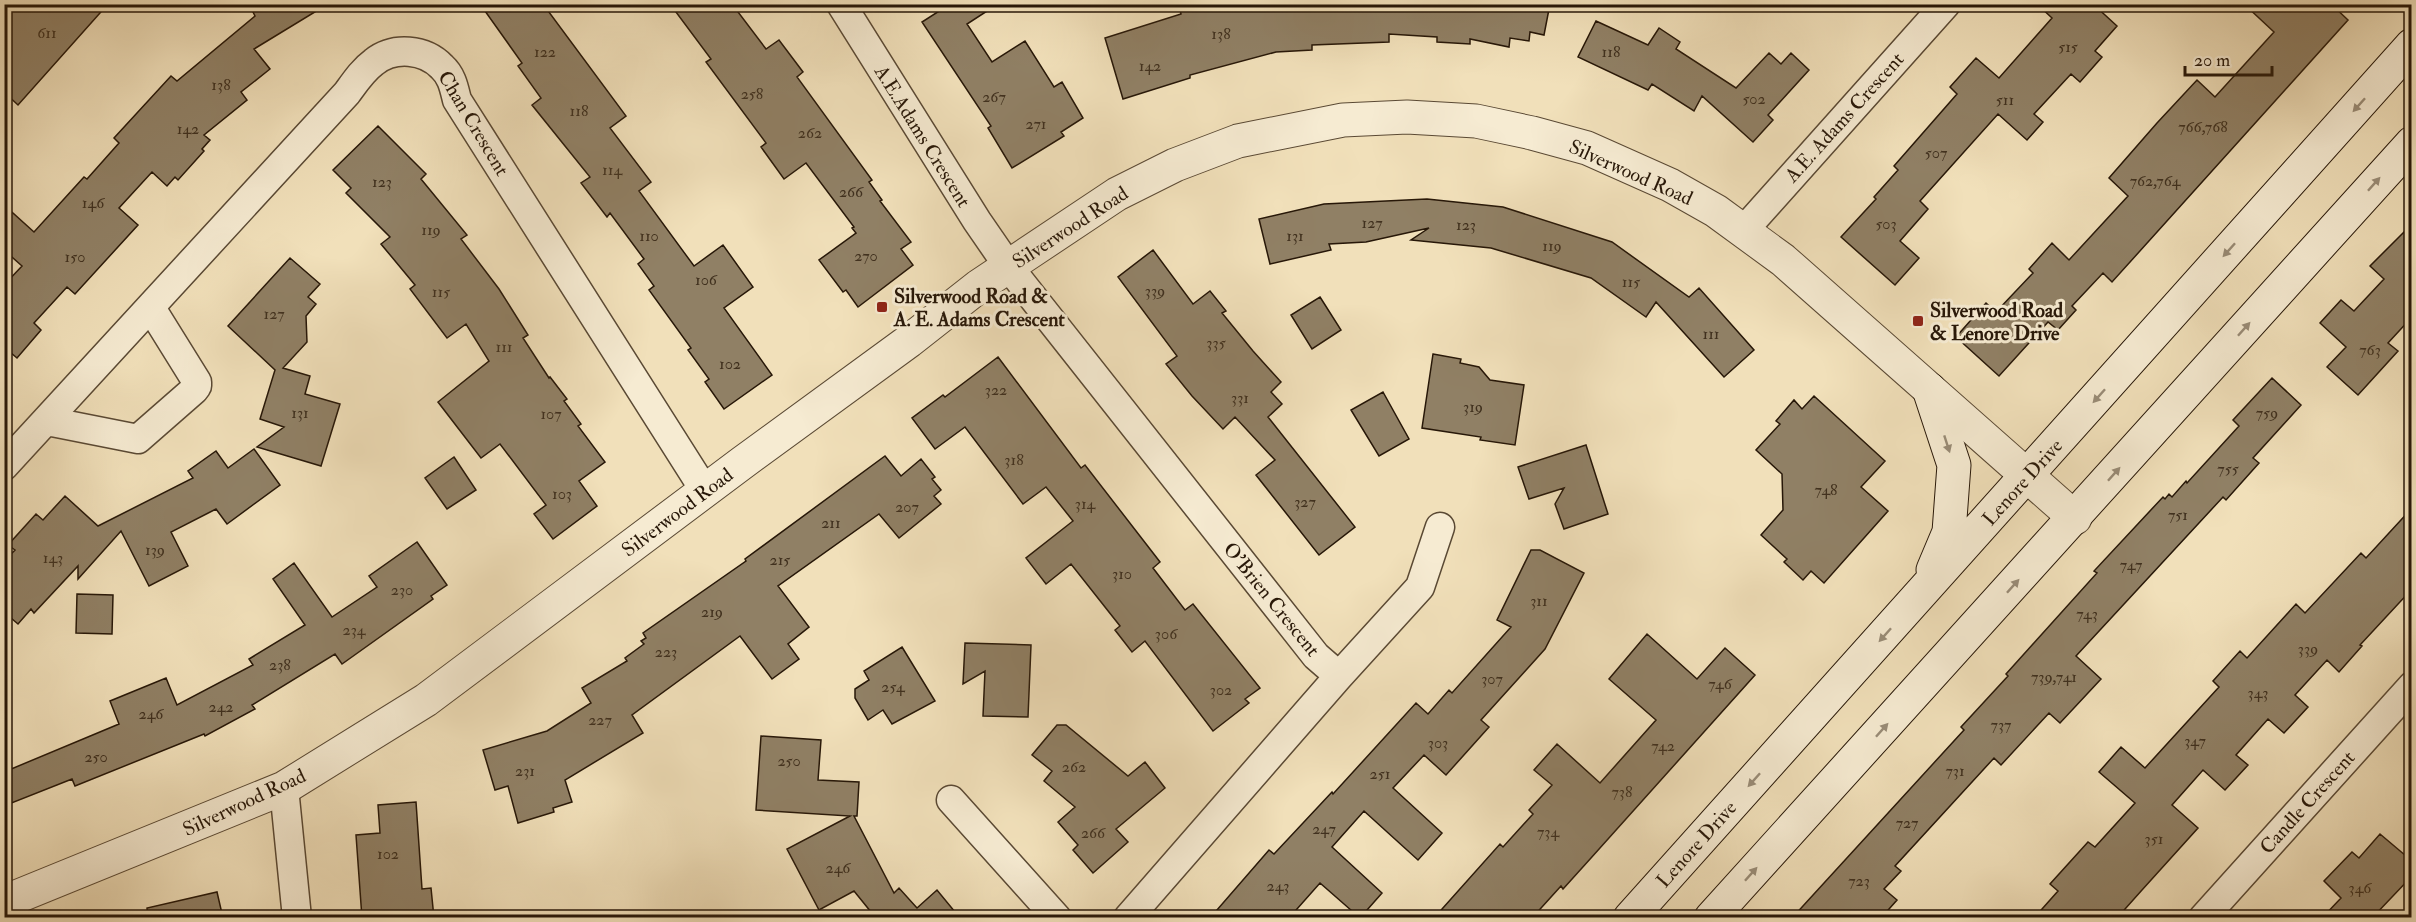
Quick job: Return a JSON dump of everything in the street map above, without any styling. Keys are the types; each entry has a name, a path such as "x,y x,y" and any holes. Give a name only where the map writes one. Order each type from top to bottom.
{"street":[{"name":"A.E.Adams Crescent","path":"841,4 976,221 1008,266"},
{"name":"A.E. Adams Crescent","path":"1744,230 1946,4"},
{"name":"Lenore Drive","path":"1630,918 2412,45"},
{"name":"Chan Crescent","path":"4,466 347,93 364,71 375,60 389,54 410,52 422,54 443,67 452,81 458,100 705,490"},
{"name":"Silverwood Road","path":"4,902 284,788 426,700 1008,266 1117,194 1175,165 1238,141 1343,120 1407,117 1476,121 1532,132 1587,148 1670,185 1716,211 1783,260 2075,518"},
{"path":"1711,918 2075,518 2412,142"},
{"name":"O'Brien Crescent","path":"1008,266 1316,656 1339,676"},
{"path":"47,421 138,439 194,390 197,382 151,308"},
{"path":"1924,591 1949,532 1954,465 1929,389"},
{"path":"1128,918 1339,676 1420,587 1440,527"},
{"name":"Candle Crescent","path":"2203,918 2412,686"},
{"path":"284,788 297,918"},
{"path":"951,800 1057,918"}],"building":[{"path":"4,4 108,4 18,105 4,92"},
{"path":"249,4 328,4 254,49 270,69 241,92 247,100 204,135 210,140 202,149 204,151 178,180 175,177 167,186 152,172 119,208 138,225 75,294 67,287 34,323 41,330 17,358 4,347 4,285 22,266 4,250 4,205 34,232 84,177 87,179 119,143 114,138 171,76 177,81 255,16"},
{"path":"480,4 543,4 626,116 610,128 651,182 639,191 694,266 723,245 753,287 724,308 772,375 724,409 705,382 709,379 688,350 691,348 649,290 654,286 638,264 644,259 610,213 607,217 581,183 590,177 532,105 541,98 518,66 522,63"},
{"path":"670,4 732,4 766,49 779,40 803,72 797,77 872,180 869,182 882,200 880,201 911,242 901,249 913,265 858,307 846,290 843,292 819,260 856,233 852,228 854,227 806,163 784,179 761,147 766,143 706,62 711,59"},
{"path":"950,4 998,4 967,24 992,62 1025,41 1054,87 1062,82 1083,118 1061,132 1064,136 1012,168 988,128 991,126 922,22"},
{"path":"1179,4 1550,4 1544,35 1530,32 1529,41 1510,38 1509,47 1470,39 1470,44 1437,42 1437,37 1389,34 1389,42 1312,45 1312,50 1276,52 1190,75 1190,78 1123,99 1105,38 1181,14"},
{"path":"2037,4 2093,4 2117,26 2095,51 2102,57 2080,82 2071,74 2034,114 2043,122 2027,140 1998,114 1920,201 1928,209 1900,241 1919,258 1895,285 1841,237 1876,199 1874,197 1898,170 1894,166 1957,94 1950,87 1976,58 1999,78 2052,18"},
{"path":"2244,4 2331,4 2348,20 2112,282 2103,273 2072,306 2076,310 2058,330 2048,322 1999,376 1956,337 1986,303 1996,312 2033,273 2029,269 2052,243 2069,260 2128,196 2109,178 2157,123 2197,80 2215,97 2274,32"},
{"path":"1596,21 1648,45 1659,28 1680,42 1676,49 1736,88 1769,53 1781,64 1791,53 1809,70 1768,115 1773,120 1753,142 1702,96 1694,111 1652,84 1648,90 1578,57"},
{"path":"378,126 426,174 421,179 467,235 461,239 499,289 528,335 523,338 549,378 567,399 564,401 581,424 578,426 605,462 579,481 597,506 553,539 534,514 546,505 500,444 481,458 438,402 489,361 466,324 447,338 410,289 415,285 381,244 390,237 346,193 351,188 333,170"},
{"path":"1427,199 1503,207 1612,242 1689,297 1699,288 1754,350 1724,377 1656,302 1646,317 1591,278 1491,248 1411,240 1429,228 1366,242 1329,244 1331,250 1270,264 1259,219 1324,204"},
{"path":"2412,224 2412,317 2388,343 2398,351 2358,395 2327,367 2346,347 2320,323 2341,300 2354,311 2384,279 2370,266"},
{"path":"1153,250 1193,304 1210,291 1226,311 1222,313 1281,382 1271,392 1282,404 1268,417 1355,527 1319,555 1256,475 1275,460 1235,417 1223,429 1192,396 1166,364 1177,356 1118,277"},
{"path":"290,258 320,284 308,297 316,304 306,316 307,342 283,368 310,376 305,394 340,404 321,466 257,447 284,427 260,419 275,370 228,326"},
{"path":"1320,297 1341,330 1312,349 1291,315"},
{"path":"1433,354 1461,359 1460,363 1479,367 1490,380 1524,385 1515,445 1422,428"},
{"path":"998,357 1081,468 1085,465 1160,562 1153,568 1185,610 1193,604 1260,688 1245,699 1249,703 1213,731 1145,641 1132,652 1115,630 1120,626 1071,564 1046,584 1026,558 1073,521 1046,487 1023,504 965,427 935,449 912,418 943,395 945,397"},
{"path":"2272,378 2301,405 2253,458 2259,463 2226,500 2223,497 2076,656 2101,679 2060,723 2049,713 2001,765 1994,758 1895,866 1901,871 1884,889 1897,900 1881,918 1792,918 1964,730 1961,727 2097,573 2094,571 2163,497 2165,499 2169,494 2172,497 2186,481 2187,483 2239,426 2233,420"},
{"path":"1383,392 1409,439 1379,456 1351,410"},
{"path":"1814,396 1885,461 1861,487 1888,511 1824,583 1811,571 1803,580 1784,562 1787,559 1761,535 1783,510 1782,474 1756,450 1780,424 1776,421 1794,400 1802,409"},
{"path":"1586,445 1608,514 1564,529 1555,504 1564,488 1529,499 1518,467"},
{"path":"254,449 280,485 227,524 216,509 171,532 188,566 149,586 121,531 78,579 78,566 34,613 31,609 18,624 4,612 4,561 15,550 8,545 36,514 43,520 65,496 98,526 193,478 188,471 216,451 228,468"},
{"path":"885,456 901,476 921,459 935,477 932,479 941,490 934,496 941,504 899,538 879,514 778,586 809,627 788,644 799,659 772,679 740,636 632,715 643,733 565,780 572,802 553,808 554,812 518,823 508,786 495,790 483,750 547,731 591,703 582,688 627,661 625,658 644,644 641,641 646,638 643,633 746,561 745,559"},
{"path":"454,457 476,490 447,509 425,478"},
{"path":"2412,508 2412,589 2360,645 2362,646 2339,672 2327,660 2295,695 2308,707 2284,733 2268,719 2236,755 2248,765 2225,790 2203,770 2172,805 2198,828 2117,918 2034,918 2058,891 2050,884 2088,842 2095,847 2135,803 2099,772 2121,747 2145,768 2219,687 2213,681 2240,651 2247,658 2296,604 2305,613 2361,553 2366,558"},
{"path":"417,542 447,585 431,596 433,599 342,664 335,654 252,705 255,709 205,736 204,734 75,786 72,779 4,806 4,772 119,724 110,701 166,678 177,705 253,665 249,659 305,625 273,579 294,563 332,617 377,587 369,576"},
{"path":"1531,550 1540,550 1584,573 1545,649 1481,720 1489,727 1446,775 1424,755 1393,788 1442,833 1418,860 1364,811 1332,847 1382,893 1360,918 1320,883 1289,918 1210,918 1269,850 1274,854 1332,792 1333,794 1416,703 1428,714 1449,690 1452,693 1511,627 1497,620"},
{"path":"77,594 113,595 112,634 76,633"},
{"path":"1647,634 1697,679 1725,648 1755,675 1563,889 1561,886 1532,918 1434,918 1500,844 1503,847 1533,814 1529,810 1552,785 1534,770 1557,744 1600,783 1656,720 1609,679"},
{"path":"965,643 1031,645 1028,717 983,716 985,671 963,684"},
{"path":"902,647 935,701 892,724 883,710 868,720 855,698 855,689 869,680 864,671"},
{"path":"1057,725 1066,725 1128,776 1145,762 1165,788 1116,829 1128,842 1093,873 1073,850 1078,845 1058,822 1075,807 1044,781 1052,771 1032,755"},
{"path":"761,736 821,740 818,780 859,782 857,816 854,816 894,893 899,888 917,908 937,890 960,918 864,918 871,912 854,891 819,910 787,849 850,816 756,810"},
{"path":"416,802 422,889 431,888 434,918 362,918 356,835 380,833 378,805"},
{"path":"2380,834 2412,861 2412,876 2372,918 2322,918 2341,898 2324,881 2352,852 2359,858"},
{"path":"217,892 223,918 148,918 147,908"}],"place":[{"name":"Silverwood Road & A. E. Adams Crescent","path":"882,307"},
{"name":"Silverwood Road & Lenore Drive","path":"1918,321"}]}
